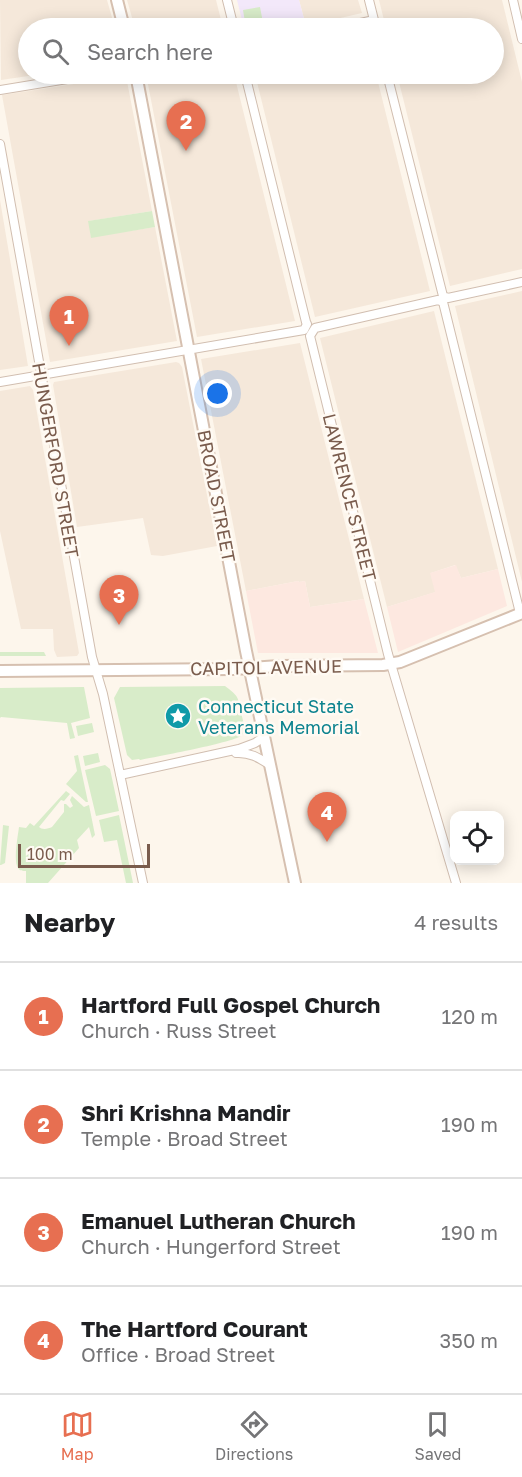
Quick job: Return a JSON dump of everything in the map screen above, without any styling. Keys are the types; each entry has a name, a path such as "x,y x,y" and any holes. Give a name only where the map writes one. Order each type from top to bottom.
{"main road":[{"path":"117,0 122,18"},
{"name":"BROAD STREET","path":"138,84 250,668 295,883"},
{"name":"CAPITOL AVENUE","path":"0,670 234,669 392,663 400,662 521,613"}],"street":[{"path":"227,0 232,18"},
{"path":"369,0 374,18"},
{"path":"513,0 522,39"},
{"path":"0,90 37,84"},
{"path":"0,382 304,330 307,324 247,84"},
{"path":"389,84 441,292 446,301 521,613"},
{"name":"HUNGERFORD STREET","path":"0,144 92,657 101,685 143,883"},
{"path":"446,301 522,282"},
{"name":"LAWRENCE STREET","path":"446,301 438,300 315,328 310,336 392,663 456,883"},
{"path":"120,775 226,753 250,745 264,737"},
{"path":"226,753 252,755 270,765"}],"shaded area":[{"path":"0,0 107,0 112,18 18,18 18,78 1,80"},
{"path":"127,0 216,0 220,18 132,18"},
{"path":"237,0 299,0 304,18 242,18"},
{"path":"299,0 358,0 362,13 340,18 304,18"},
{"path":"379,0 502,0 522,82 522,269 450,286 400,84 504,84 504,18 384,18"},
{"path":"74,84 128,84 152,211 89,221 91,237 155,227 177,341 50,362 2,95"},
{"path":"148,84 236,84 295,321 197,337"},
{"path":"257,84 378,84 430,291 315,317"},
{"path":"0,200 28,366 0,370"},
{"path":"522,291 522,582 455,306"},
{"path":"434,311 498,569 461,578 455,565 431,573 436,592 387,607 320,338"},
{"path":"300,343 364,599 310,607 305,581 246,591 201,359"},
{"path":"176,362 182,367 217,546 163,556 151,555 143,518 77,527 53,385 54,382"},
{"path":"30,386 33,390 79,653 77,656 57,657 54,650 53,629 21,629 0,531 0,391"},
{"path":"456,565 461,578 498,569 507,606 398,652 387,607 435,592 430,573"},
{"path":"305,581 310,607 364,599 378,653 258,653 246,591"}],"green space":[{"path":"260,7 262,18 244,18 243,10"},
{"path":"152,211 155,227 91,238 88,221"},
{"path":"0,652 44,652 46,656 0,656"},
{"path":"225,686 238,699 244,726 242,735 211,745 140,760 132,760 127,755 114,698 120,687"},
{"path":"84,687 90,718 71,723 75,738 70,739 67,723 0,718 0,688"},
{"path":"92,723 94,732 78,736 76,726"},
{"path":"98,753 100,762 85,766 83,756"},
{"path":"78,755 88,802 66,784 77,771 74,756"},
{"path":"105,765 110,769 119,811 96,816 85,770"},
{"path":"66,791 70,794 64,801 61,800 39,827 45,829 52,827 64,812 64,804 70,808 73,806 70,800 72,796 84,807 89,805 95,835 92,838 89,827 77,840 79,848 48,883 26,883 26,871 19,869 16,860 19,827 26,828 30,823 34,826"},
{"path":"119,815 133,883 126,883 117,840 104,842 99,820"},
{"path":"3,825 9,826 5,863 0,865"}],"place":[{"name":"Shri Krishna Mandir","path":"186,151"},
{"name":"Hartford Full Gospel Church","path":"69,346"},
{"name":"Emanuel Lutheran Church","path":"119,625"},
{"name":"Connecticut State Veterans Memorial","path":"178,716"},
{"name":"The Hartford Courant","path":"327,842"}]}
